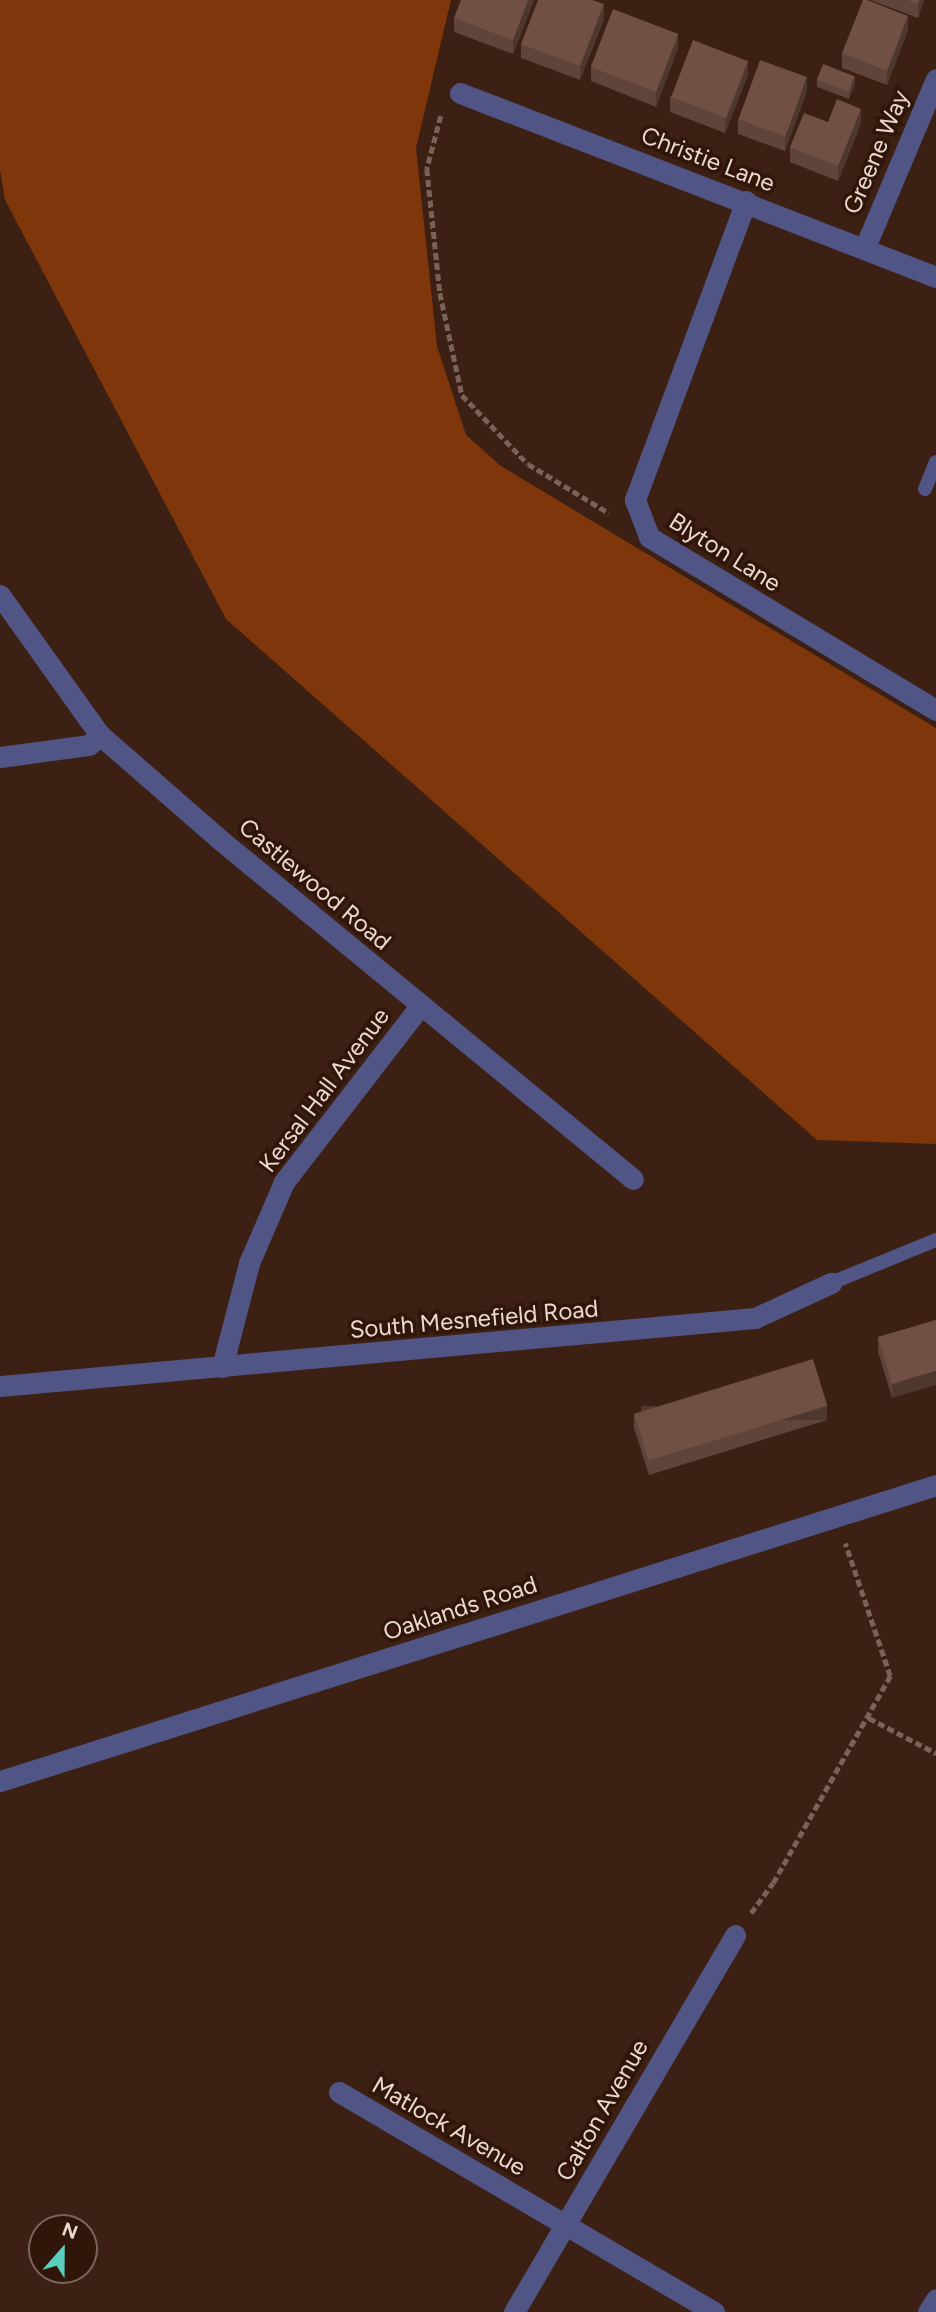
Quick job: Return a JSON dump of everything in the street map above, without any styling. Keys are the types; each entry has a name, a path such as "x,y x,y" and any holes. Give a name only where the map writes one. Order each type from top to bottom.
{"street":[{"name":"Greene Way","path":"865,247 936,79"},
{"name":"Christie Lane","path":"460,93 865,247 936,277"},
{"name":"Blyton Lane","path":"746,201 635,500 649,537 936,710"},
{"name":"Castlewood Road","path":"0,594 100,735 633,1179"},
{"path":"0,757 89,745 100,735"},
{"name":"Kersal Hall Avenue","path":"222,1367 249,1264 284,1182 421,1005"},
{"name":"South Mesnefield Road","path":"0,1386 755,1318 831,1283"},
{"name":"Oaklands Road","path":"0,1781 936,1485"},
{"name":"Calton Avenue","path":"514,2312 735,1935"},
{"name":"Matlock Avenue","path":"339,2092 714,2312"},
{"path":"928,2312 936,2299"}],"lane":[{"path":"925,489 936,461"},
{"name":"South Mesnefield Road","path":"831,1283 936,1240"}],"path":[{"path":"460,93 447,103 434,130 427,169 440,293 462,395 528,464 649,537"},
{"path":"735,1935 773,1883 869,1718 890,1676 837,1516"},
{"path":"869,1718 936,1753"}],"shaded area":[{"path":"0,0 451,0 416,148 437,346 466,435 501,466 936,728 936,1144 817,1140 226,619 5,200 0,170"}],"building":[{"path":"461,0 528,0 513,40 454,18"},
{"path":"538,0 592,0 604,4 580,66 521,44"},
{"path":"863,0 908,16 887,71 842,53"},
{"path":"613,9 678,34 656,92 591,67"},
{"path":"693,40 748,61 726,118 671,97"},
{"path":"760,60 807,77 785,136 738,119"},
{"path":"823,64 855,76 849,92 817,80"},
{"path":"837,99 861,109 838,166 790,147 804,113 828,122"},
{"path":"936,1320 936,1371 892,1384 878,1337"},
{"path":"813,1359 827,1406 648,1461 634,1414"}]}
